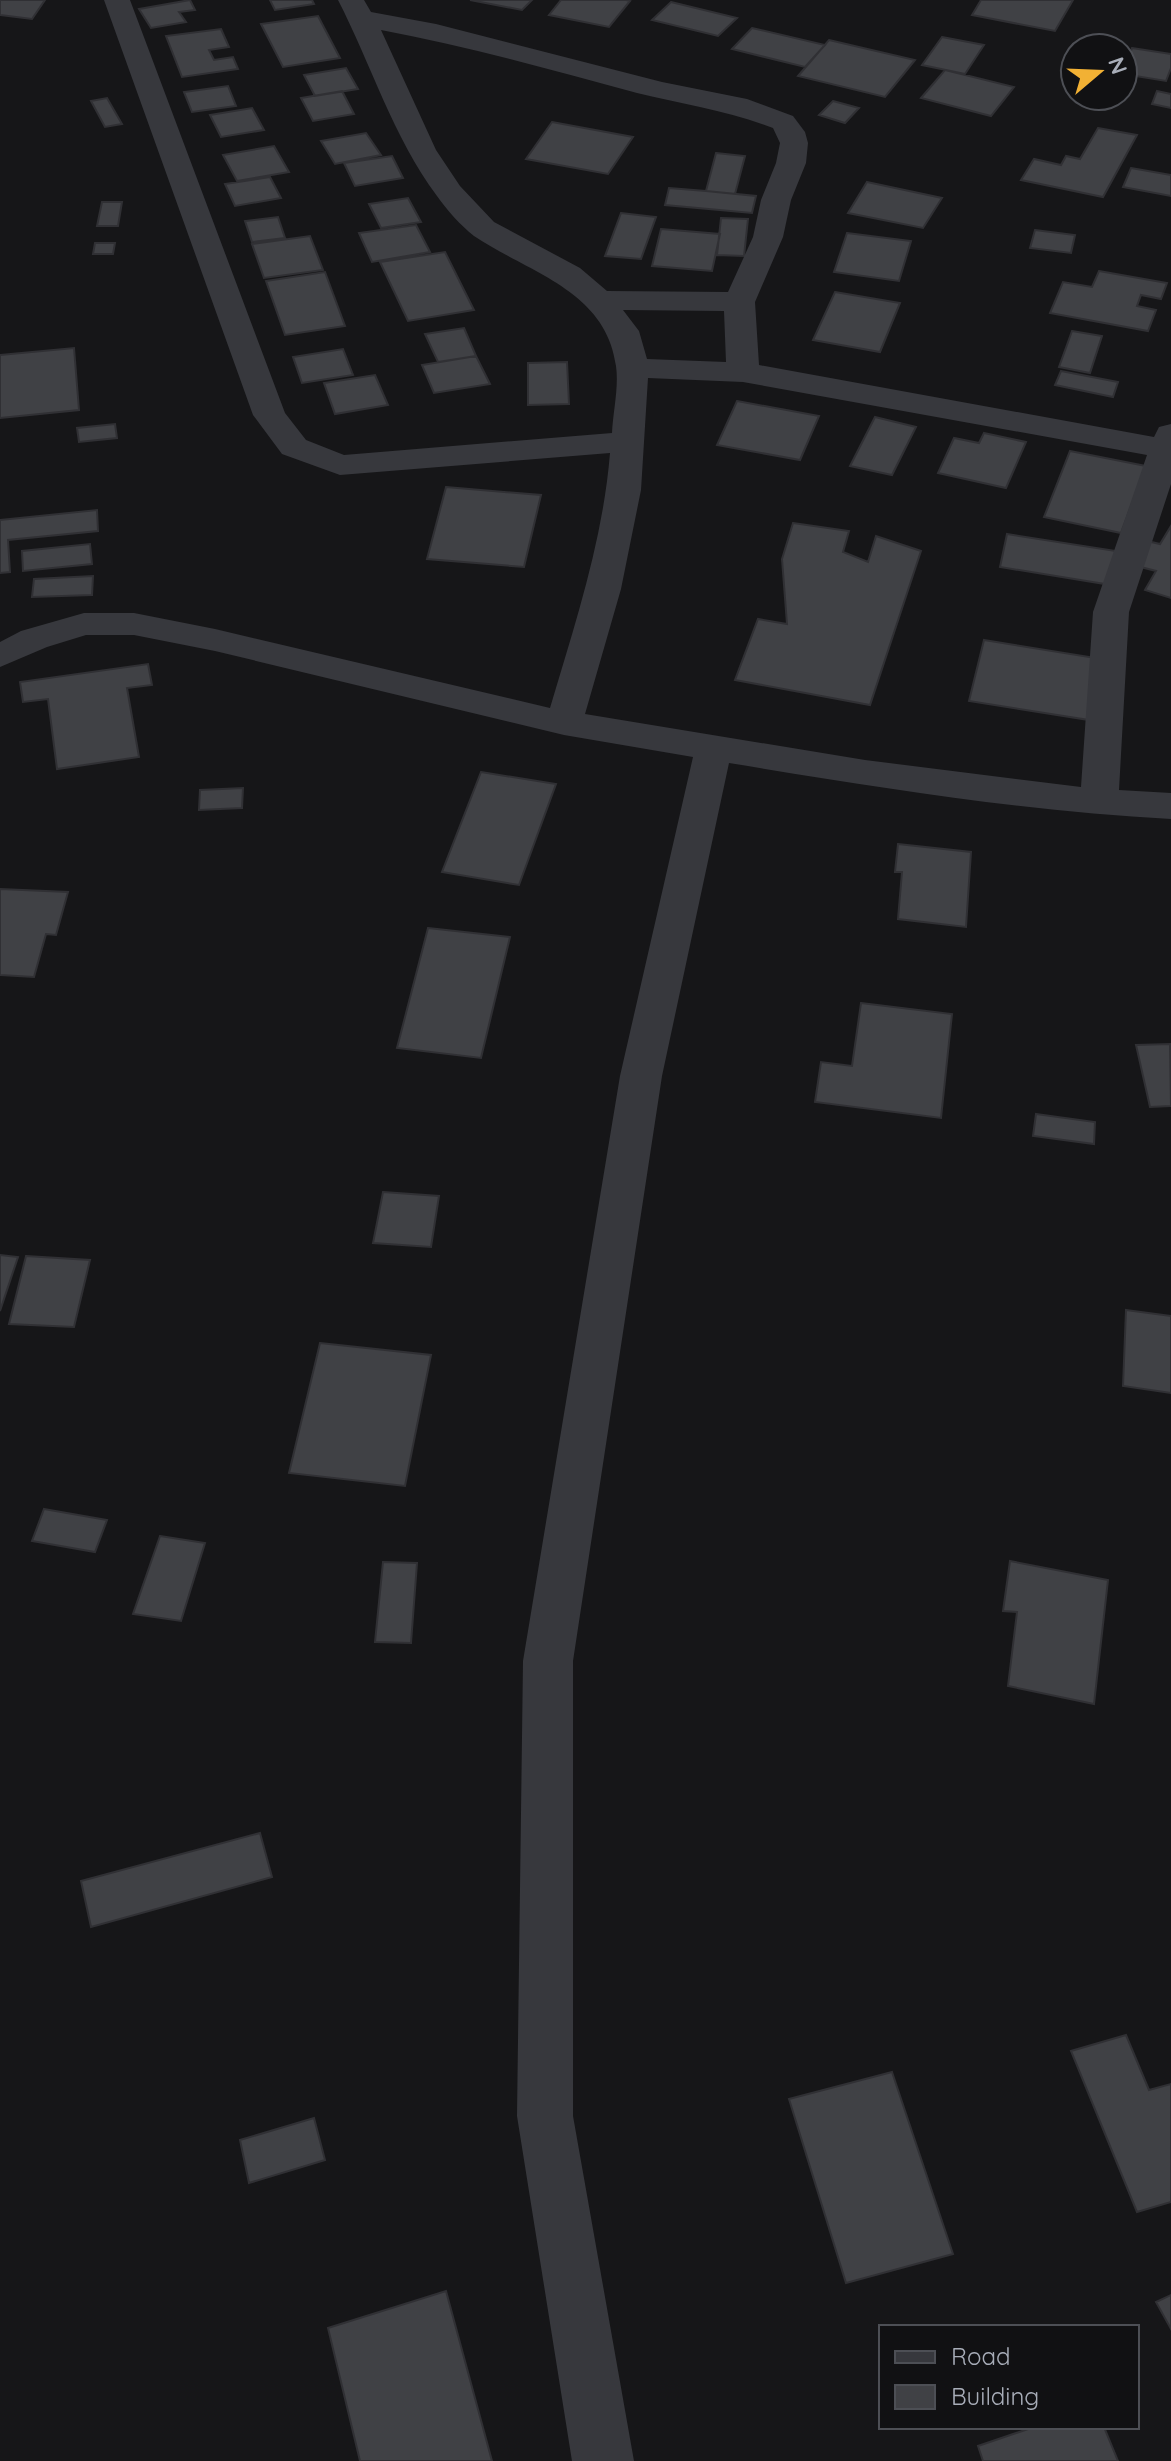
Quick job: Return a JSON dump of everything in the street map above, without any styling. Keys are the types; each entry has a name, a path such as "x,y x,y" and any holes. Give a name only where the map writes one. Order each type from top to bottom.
{"street":[{"path":"117,0 269,415 294,447 340,465 626,442"},
{"path":"355,9 374,43 421,150 449,192 483,228 569,275 599,300 623,331 633,368 624,490 603,589 564,723"},
{"path":"355,9 645,86 747,108 783,122 791,132 794,143 791,163 776,200 768,237 739,302 743,372"},
{"path":"599,300 739,302"},
{"path":"633,368 743,372 1169,442 1137,528 1111,612 1099,802"},
{"path":"0,656 34,639 84,624 134,624 215,640 564,723 865,773 1099,802 1171,806"},
{"path":"603,2461 545,2116 548,1661 641,1076 713,749"}],"building":[{"path":"0,0 45,0 32,19 0,15"},
{"path":"190,0 195,10 179,12 186,22 151,28 139,9"},
{"path":"270,0 312,0 314,4 275,10"},
{"path":"470,0 532,0 522,10"},
{"path":"561,0 630,1 609,27 549,15"},
{"path":"981,0 1073,0 1055,31 972,15"},
{"path":"671,2 737,18 718,36 652,20"},
{"path":"318,16 340,58 283,67 261,24"},
{"path":"752,28 825,45 805,67 732,49"},
{"path":"221,29 229,47 209,50 214,60 233,57 238,69 182,77 166,36"},
{"path":"942,37 984,45 965,74 922,65"},
{"path":"829,40 915,60 885,97 798,76"},
{"path":"1139,49 1171,54 1171,68 1166,81 1139,77"},
{"path":"346,68 358,89 315,96 304,75"},
{"path":"945,70 1014,87 991,116 921,98"},
{"path":"228,86 236,106 192,112 184,92"},
{"path":"342,91 354,114 313,121 301,98"},
{"path":"1157,91 1171,94 1171,108 1152,104"},
{"path":"107,98 122,124 105,127 91,101"},
{"path":"833,101 859,108 845,123 819,115"},
{"path":"252,108 264,130 221,137 210,115"},
{"path":"552,122 633,137 608,174 526,159"},
{"path":"1098,128 1137,135 1103,197 1021,180 1034,159 1061,165 1066,156 1080,159"},
{"path":"366,133 381,155 335,164 321,141"},
{"path":"274,146 289,172 237,181 223,155"},
{"path":"716,153 745,156 735,194 706,191"},
{"path":"392,156 403,178 355,186 344,163"},
{"path":"1131,168 1171,175 1171,196 1123,187"},
{"path":"270,177 281,198 235,206 225,184"},
{"path":"867,182 942,198 923,228 848,213"},
{"path":"669,188 756,196 752,213 665,205"},
{"path":"408,198 421,222 381,228 369,204"},
{"path":"102,202 122,202 118,226 97,226"},
{"path":"621,213 656,217 641,259 605,256"},
{"path":"278,217 285,238 252,242 245,221"},
{"path":"721,218 748,219 744,256 717,255"},
{"path":"416,225 430,252 372,262 359,233"},
{"path":"661,229 720,234 712,271 652,266"},
{"path":"1035,230 1075,235 1071,253 1030,248"},
{"path":"847,233 911,241 899,281 834,272"},
{"path":"310,236 323,270 264,278 252,244"},
{"path":"95,243 115,243 113,254 93,254"},
{"path":"445,252 474,310 408,321 380,262"},
{"path":"1099,271 1167,283 1161,299 1141,295 1137,306 1156,310 1148,331 1050,313 1063,282 1092,287"},
{"path":"325,272 345,326 285,335 266,281"},
{"path":"835,292 900,303 880,352 813,340"},
{"path":"464,328 476,356 438,362 425,334"},
{"path":"1072,331 1102,336 1090,373 1059,367"},
{"path":"74,348 79,410 0,418 0,355"},
{"path":"343,349 353,375 302,383 293,357"},
{"path":"476,356 490,384 434,393 422,365"},
{"path":"567,362 569,404 528,405 528,363"},
{"path":"1061,371 1118,382 1113,397 1055,385"},
{"path":"375,375 388,405 335,414 324,383"},
{"path":"737,401 819,416 800,460 717,445"},
{"path":"875,417 916,427 892,475 850,466"},
{"path":"115,424 117,438 79,442 77,428"},
{"path":"984,433 1026,442 1006,488 938,473 954,438 979,443"},
{"path":"1070,451 1146,466 1121,533 1044,517"},
{"path":"446,487 541,495 524,567 427,559"},
{"path":"97,510 98,531 8,540 10,572 0,573 0,520"},
{"path":"793,523 849,531 843,552 868,562 876,536 921,551 870,705 735,680 758,619 787,624 782,559"},
{"path":"1171,526 1171,598 1145,590 1156,571 1129,564 1143,540 1160,544"},
{"path":"1007,534 1116,551 1111,585 1000,567"},
{"path":"90,544 92,564 23,571 22,551"},
{"path":"93,576 92,595 32,597 34,579"},
{"path":"984,640 1102,659 1089,720 969,701"},
{"path":"148,664 152,685 127,688 139,757 57,769 48,699 23,702 20,682"},
{"path":"481,772 556,784 519,885 442,872"},
{"path":"243,788 242,808 199,810 200,790"},
{"path":"898,844 971,852 966,927 898,919 902,872 895,872"},
{"path":"0,889 68,892 56,935 46,934 34,977 0,975"},
{"path":"428,928 510,937 481,1058 397,1048"},
{"path":"861,1003 952,1014 941,1118 815,1102 821,1062 852,1066"},
{"path":"1170,1044 1171,1106 1150,1107 1136,1045"},
{"path":"1036,1114 1095,1122 1094,1144 1033,1136"},
{"path":"383,1192 439,1196 431,1247 373,1243"},
{"path":"0,1255 18,1257 0,1311"},
{"path":"26,1256 90,1260 74,1327 9,1324"},
{"path":"1126,1310 1171,1316 1171,1393 1123,1386"},
{"path":"320,1343 431,1355 405,1486 289,1473"},
{"path":"44,1509 107,1520 95,1552 32,1541"},
{"path":"160,1536 205,1543 181,1621 133,1614"},
{"path":"1010,1561 1108,1580 1094,1704 1008,1686 1017,1612 1003,1611"},
{"path":"383,1562 417,1563 411,1643 375,1642"},
{"path":"260,1833 272,1877 91,1927 81,1881"},
{"path":"1126,2035 1149,2090 1171,2084 1171,2202 1137,2212 1071,2051"},
{"path":"892,2072 953,2254 846,2283 789,2099"},
{"path":"314,2118 325,2160 249,2183 240,2140"},
{"path":"446,2291 492,2461 360,2461 328,2328"},
{"path":"1171,2295 1171,2329 1156,2302"},
{"path":"1028,2429 1105,2429 1118,2461 983,2461 978,2446"}]}
